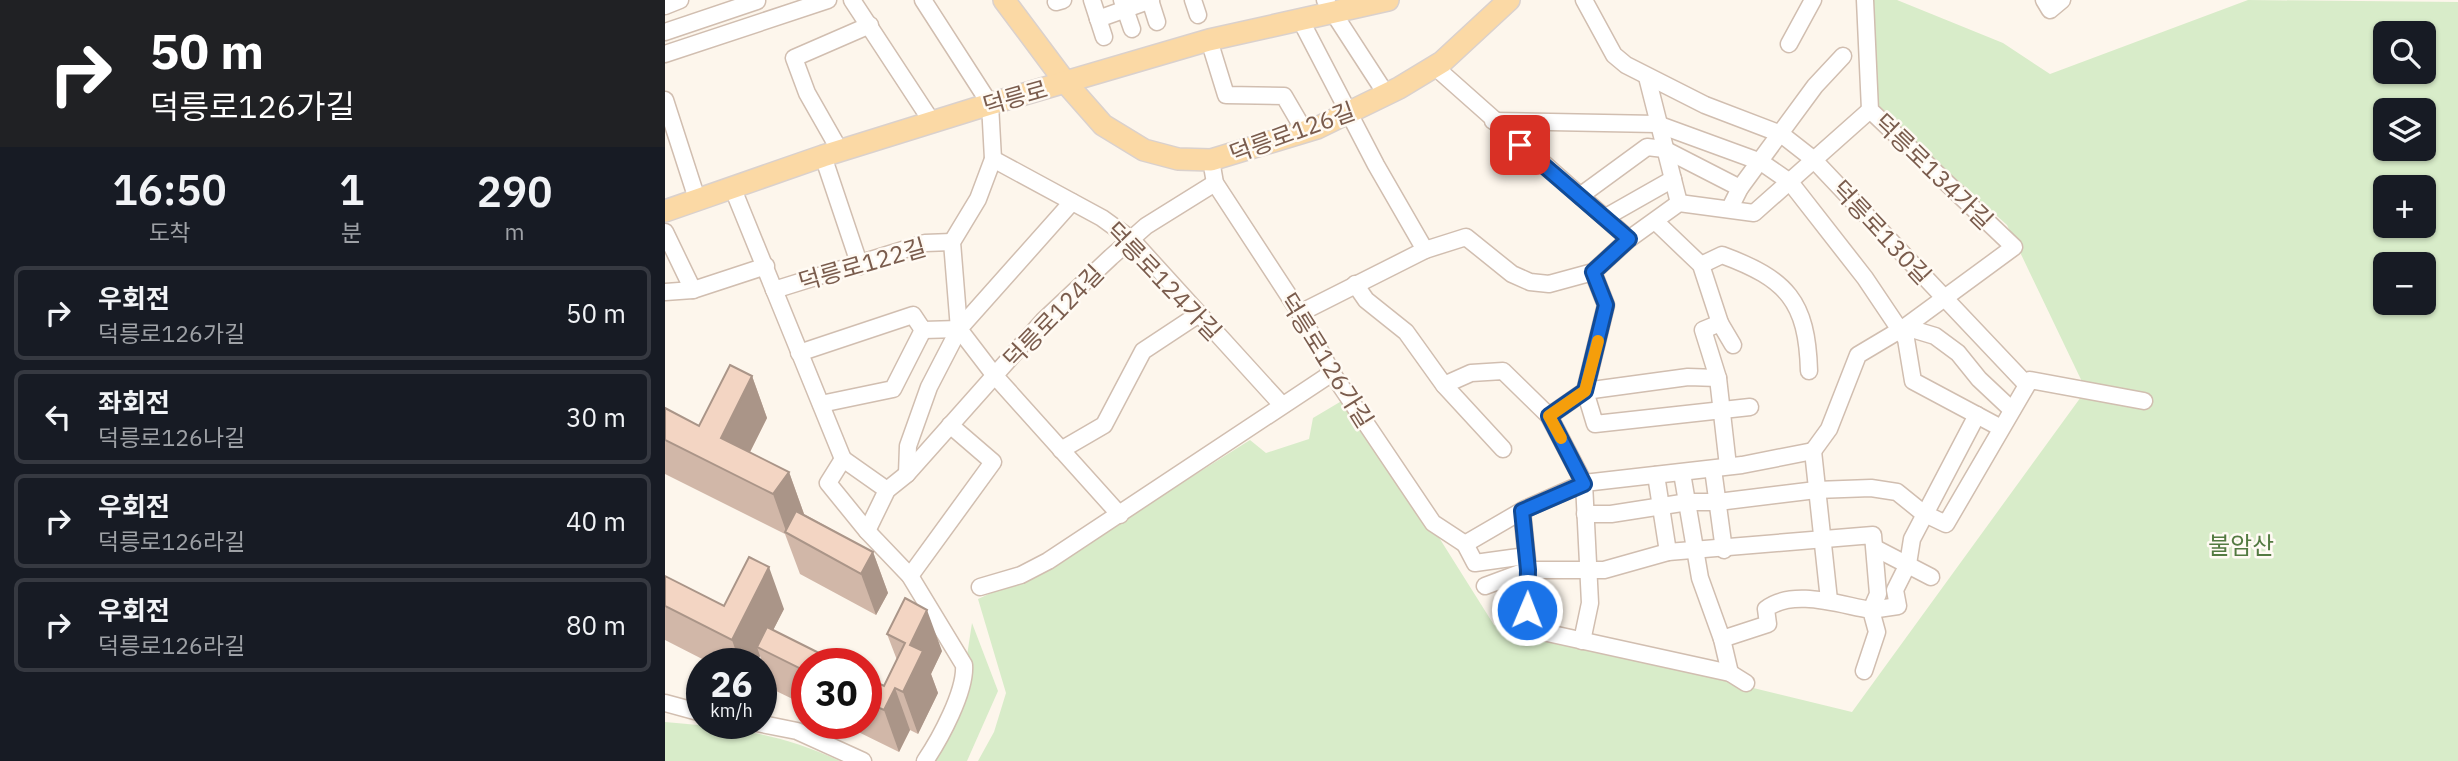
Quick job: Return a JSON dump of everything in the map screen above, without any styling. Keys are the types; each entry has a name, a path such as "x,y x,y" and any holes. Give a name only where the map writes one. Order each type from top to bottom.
{"main road":[{"name":"덕릉로126길","path":"1005,0 1066,83 1103,125 1123,139 1145,149 1178,159 1211,160 1305,132 1386,94 1434,66 1498,4"},
{"name":"덕릉로","path":"665,211 832,153 1209,40 1300,19 1328,6 1388,0"}],"street":[{"path":"665,5 680,0"},
{"path":"700,0 710,40"},
{"path":"665,32 757,0 762,24"},
{"path":"665,54 828,0"},
{"path":"852,0 932,122"},
{"path":"923,0 990,104 993,159 978,200 952,242 959,330"},
{"path":"1092,0 1104,37"},
{"path":"1098,19 1124,5 1150,0 1157,22"},
{"name":"덕릉로130길","path":"1584,0 1614,55 1647,77 1705,105 1781,134 1813,159 1943,298 1858,355 1829,429 1813,451"},
{"path":"1789,44 1813,0"},
{"name":"덕릉로134가길","path":"1864,0 1870,110 2014,247 1943,298"},
{"path":"2044,0 2050,10 2062,0"},
{"path":"1124,5 1132,29"},
{"path":"1328,6 1386,94"},
{"path":"1300,19 1425,250"},
{"path":"860,266 832,153 795,58 870,25"},
{"path":"1209,40 1226,95 1284,96 1305,132"},
{"path":"1730,208 1740,188 1815,86 1843,56"},
{"path":"1434,66 1629,239"},
{"path":"1647,77 1679,204"},
{"path":"665,100 697,199"},
{"name":"덕릉로130길","path":"1813,159 1870,110"},
{"name":"덕릉로130길","path":"1493,121 1657,124 1761,162 1790,182 1838,241 1902,328"},
{"path":"1580,196 1647,147 1664,149 1740,188"},
{"name":"덕릉로124가길","path":"993,159 1103,218 1131,239 1282,405"},
{"path":"1300,313 1425,250 1466,237 1512,274 1529,282 1549,284 1593,272 1629,239 1679,204 1730,208 1754,213 1813,159"},
{"name":"덕릉로126가길","path":"1211,160 1215,183 1300,313 1332,373 1433,523 1465,544 1475,564 1527,563 1557,570 1589,570 1620,566 1668,552"},
{"path":"1606,217 1673,179"},
{"name":"덕릉로124길","path":"887,489 907,474 1043,321 1146,226 1215,183"},
{"name":"덕릉로122길","path":"733,189 843,460"},
{"path":"907,474 908,446 929,387 959,330 1073,202"},
{"path":"1655,221 1700,265 1720,323 1733,345"},
{"path":"665,232 692,290"},
{"name":"덕릉로122길","path":"774,290 860,266 925,243 952,242"},
{"path":"1700,265 1722,255 1741,262 1786,291 1801,312 1808,337 1809,371"},
{"path":"665,292 692,290 766,266"},
{"path":"1593,272 1606,305 1585,391 1595,424 1750,407"},
{"path":"1355,284 1366,300 1406,332 1444,385 1503,449"},
{"path":"1943,298 2026,384"},
{"path":"1061,450 1104,425 1143,351 1199,314"},
{"path":"799,354 912,315 923,330"},
{"path":"1720,323 1703,330 1718,378 1723,411 1718,502 1724,550"},
{"path":"1902,328 1935,336 1958,353 1979,379 2012,410"},
{"path":"1902,328 1913,381 2001,428"},
{"path":"923,330 959,330"},
{"path":"821,404 893,389 923,330"},
{"name":"덕릉로124길","path":"959,330 995,376 1120,515"},
{"path":"1444,385 1471,373 1503,371 1549,416 1584,484 1590,603 1581,641"},
{"path":"980,587 1021,575 1120,515 1332,373"},
{"path":"1549,416 1585,391 1688,377 1718,378"},
{"path":"1585,514 1611,514 1688,502 1718,502 1816,490 1871,488 1897,492 1926,514 1946,524 2030,380 2144,401"},
{"path":"1722,639 1768,624 1766,609 1776,602 1829,600 1871,610 1898,606 1895,590 1908,564 1912,539 1976,415"},
{"path":"910,576 993,462 950,425"},
{"path":"1465,544 1522,511 1584,484 1721,468 1813,451 1829,600"},
{"path":"867,531 887,489 843,460 828,483 867,531 910,576 964,665 965,678 936,746 925,761"},
{"path":"1682,473 1700,578 1722,639 1730,673"},
{"path":"1656,475 1668,552 1724,550 1873,535 1878,594 1871,610 1877,632 1864,671"},
{"path":"1522,511 1527,563 1525,628 1730,673 1746,683"},
{"path":"1874,548 1931,577"},
{"name":"덕릉로126가길","path":"1485,586 1527,563"},
{"path":"665,703 686,709"},
{"path":"777,727 797,731 863,761"}],"green space":[{"name":"불암산","path":"1870,0 1897,0 2003,43 2050,74 2248,0 2458,2 2458,761 978,761 994,732 1006,693 978,599 1052,565 1250,440 1266,453 1309,439 1313,418 1350,396 1494,625 1852,712 2086,390 2007,225 1878,109"},
{"path":"972,623 998,691 967,761 924,761 964,675"},
{"path":"665,722 686,724 686,739 777,738 840,761 665,761"}],"building":[{"path":"730,365 752,376 721,438 789,472 773,494 665,440 665,408 699,426"},
{"path":"796,511 873,552 861,574 785,532"},
{"path":"749,557 769,567 732,640 665,606 665,576 724,606"},
{"path":"905,598 927,610 910,645 923,651 903,692 895,688 884,710 882,685 884,686 905,643 887,634"},
{"path":"767,627 809,648 791,648 791,664 777,657 777,648 757,647"}],"slow traffic":[{"path":"1561,438 1549,416 1585,391 1598,341"}],"route":[{"path":"1520,145 1629,239 1593,272 1606,305 1585,391 1549,416 1567,446 1584,484 1522,511 1528,570 1527,610"}]}
